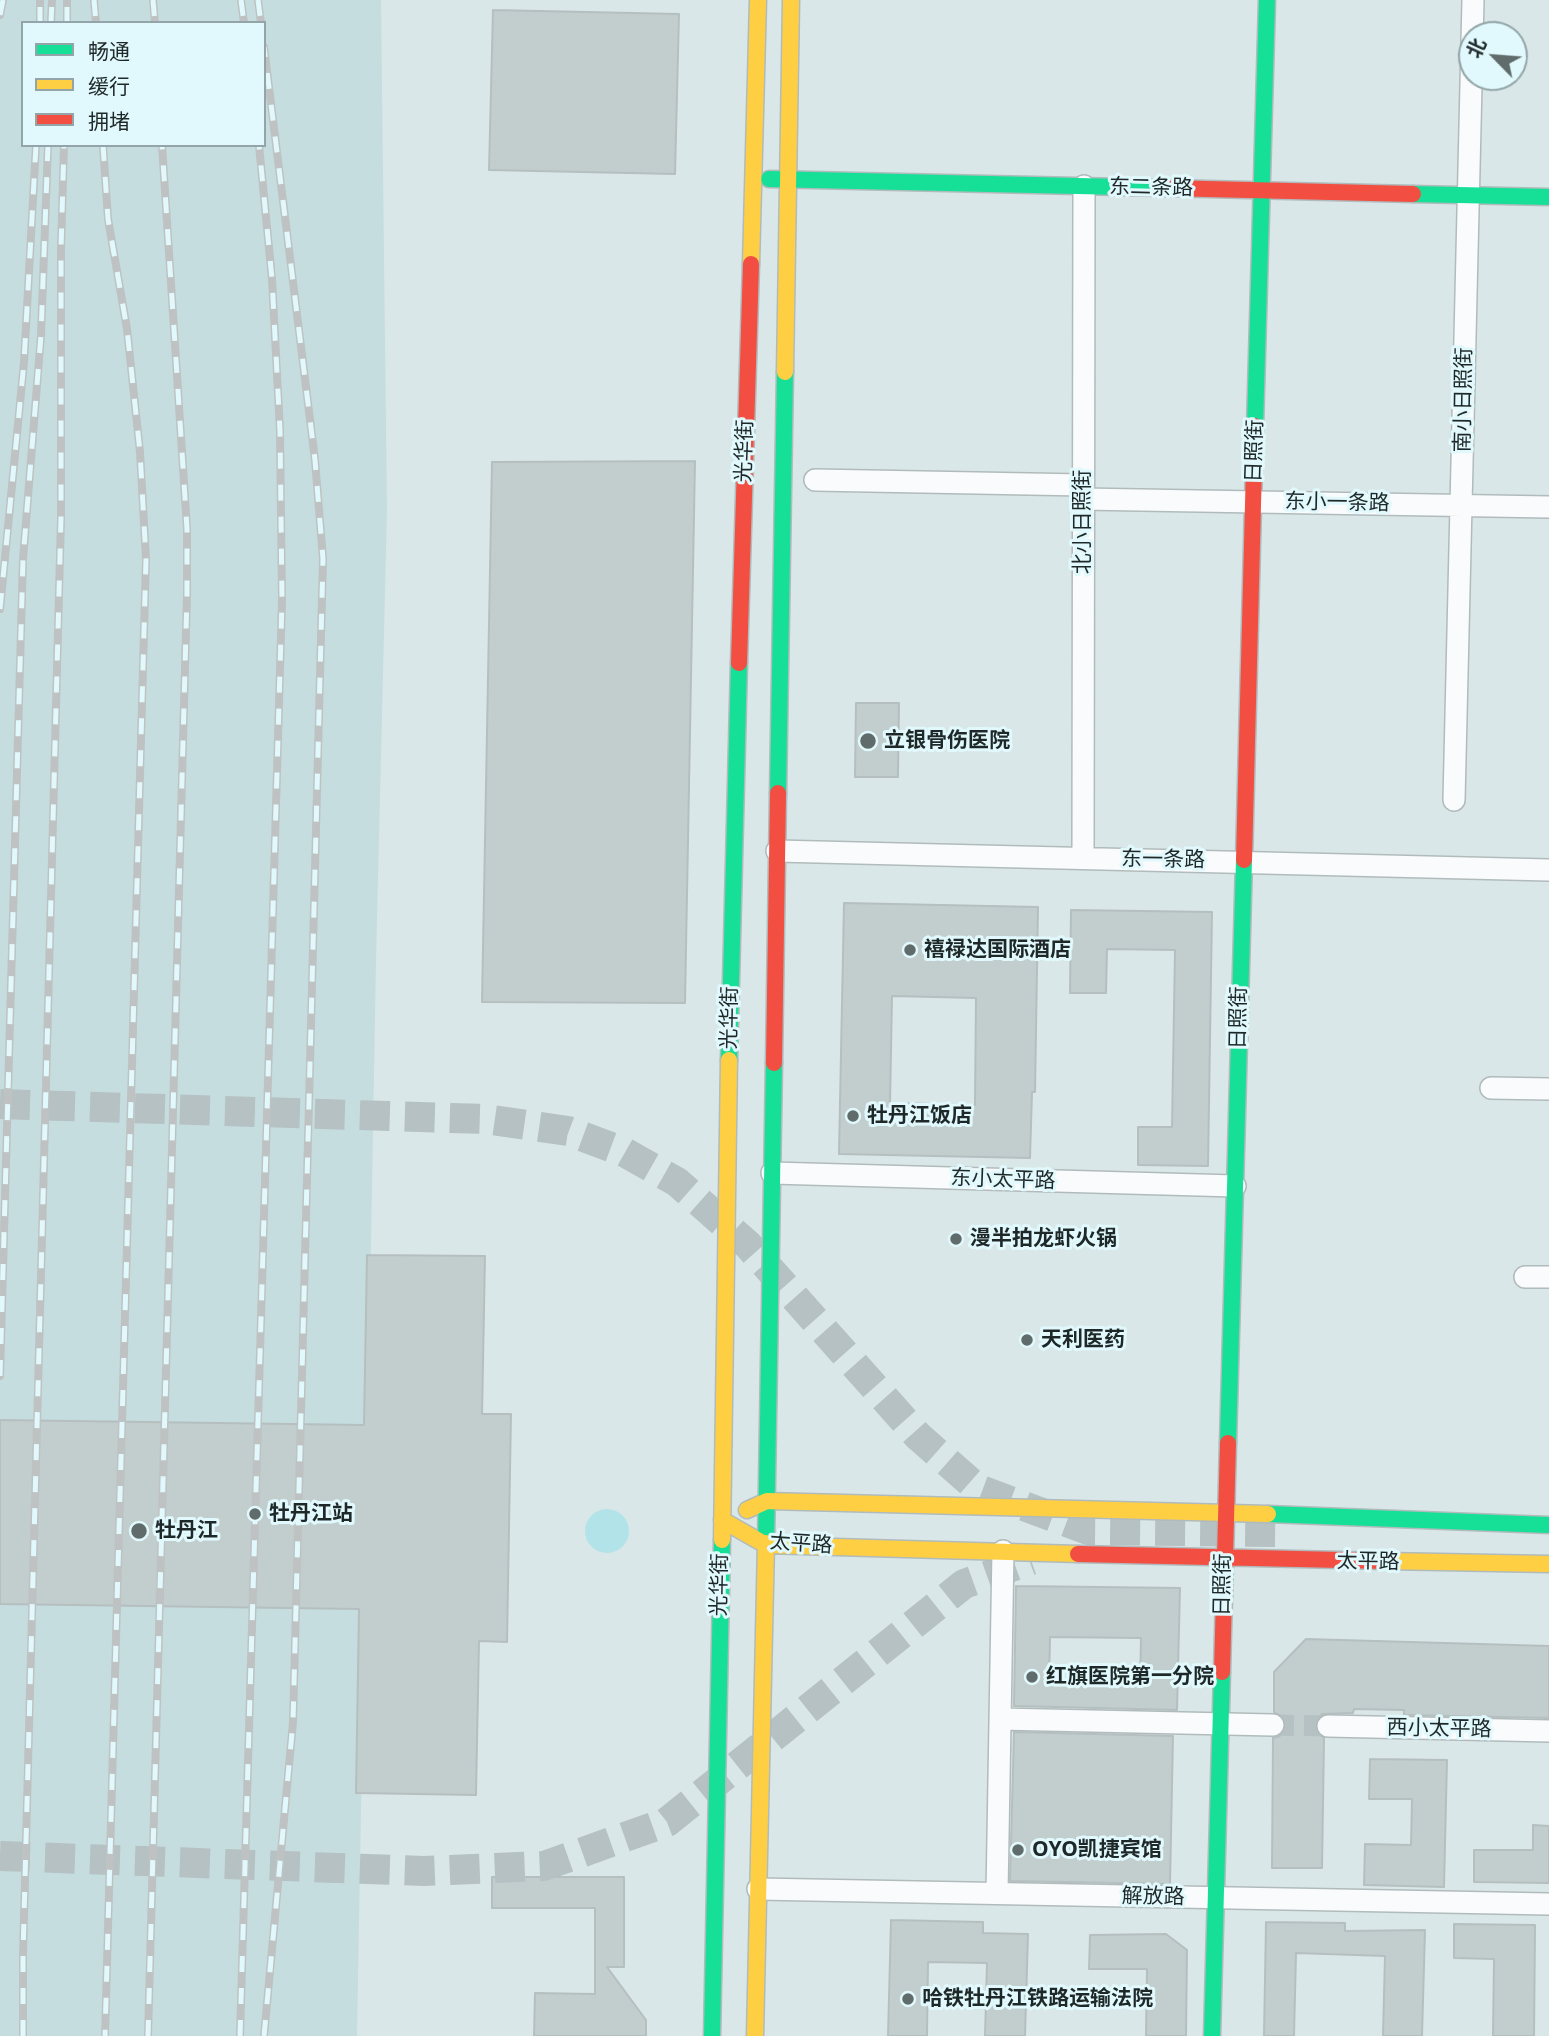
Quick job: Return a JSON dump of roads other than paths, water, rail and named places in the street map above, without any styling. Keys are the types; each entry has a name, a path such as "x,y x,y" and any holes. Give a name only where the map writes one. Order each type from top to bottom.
{"main road":[{"name":"光华街","path":"712,2036 729,1032 758,0"},
{"name":"光华街","path":"755,2036 767,1501 792,0"},
{"name":"日照街","path":"1212,2036 1266,0"},
{"name":"东二条路","path":"752,179 1549,197"},
{"name":"太平路","path":"722,1520 767,1501 1225,1512 1549,1525"},
{"name":"太平路","path":"722,1520 766,1545 1224,1559 1549,1564"},
{"path":"1374,1534 1549,1539"}],"street":[{"name":"南小日照街","path":"1454,800 1473,0"},
{"name":"北小日照街","path":"1083,858 1084,186"},
{"name":"东小一条路","path":"815,480 1253,502 1549,507"},
{"name":"东一条路","path":"777,851 1549,870"},
{"path":"1491,1088 1549,1089"},
{"name":"东小太平路","path":"772,1173 1235,1186"},
{"path":"1525,1277 1549,1277"},
{"path":"998,1894 1003,1551"},
{"path":"1000,1719 1273,1725"},
{"name":"西小太平路","path":"1328,1726 1549,1731"},
{"name":"解放路","path":"758,1889 1549,1904"}],"tunnel":[{"path":"0,1104 485,1119 568,1131 624,1152 677,1182 748,1245 918,1436 978,1489 1088,1530 1280,1532"},
{"path":"0,1856 424,1871 544,1866 667,1822 964,1584 1031,1560"},
{"path":"1273,1725 1328,1726"}],"railway":[{"path":"0,15 3,0"},
{"path":"40,0 40,21"},
{"path":"51,21 52,0"},
{"path":"67,0 67,21"},
{"path":"94,0 96,21"},
{"path":"153,0 155,21"},
{"path":"241,0 244,21"},
{"path":"258,0 261,21"},
{"path":"264,2036 293,1722 323,559 315,460 266,63"},
{"path":"0,609 24,362 36,147"},
{"path":"0,1376 23,559 41,335 48,147"},
{"path":"23,2036 61,518 61,249 64,147"},
{"path":"103,147 108,219 127,329 140,452 146,559 105,2036"},
{"path":"148,2036 187,594 187,529 162,147"},
{"path":"240,2036 282,601 280,431 272,279 259,147"}],"place":[{"name":"立银骨伤医院","path":"868,741"},
{"name":"禧禄达国际酒店","path":"910,950"},
{"name":"牡丹江饭店","path":"853,1116"},
{"name":"漫半拍龙虾火锅","path":"956,1239"},
{"name":"天利医药","path":"1027,1340"},
{"name":"牡丹江站","path":"255,1514"},
{"name":"牡丹江","path":"139,1531"},
{"name":"红旗医院第一分院","path":"1032,1677"},
{"name":"OYO凯捷宾馆","path":"1018,1850"},
{"name":"哈铁牡丹江铁路运输法院","path":"908,1999"}]}
